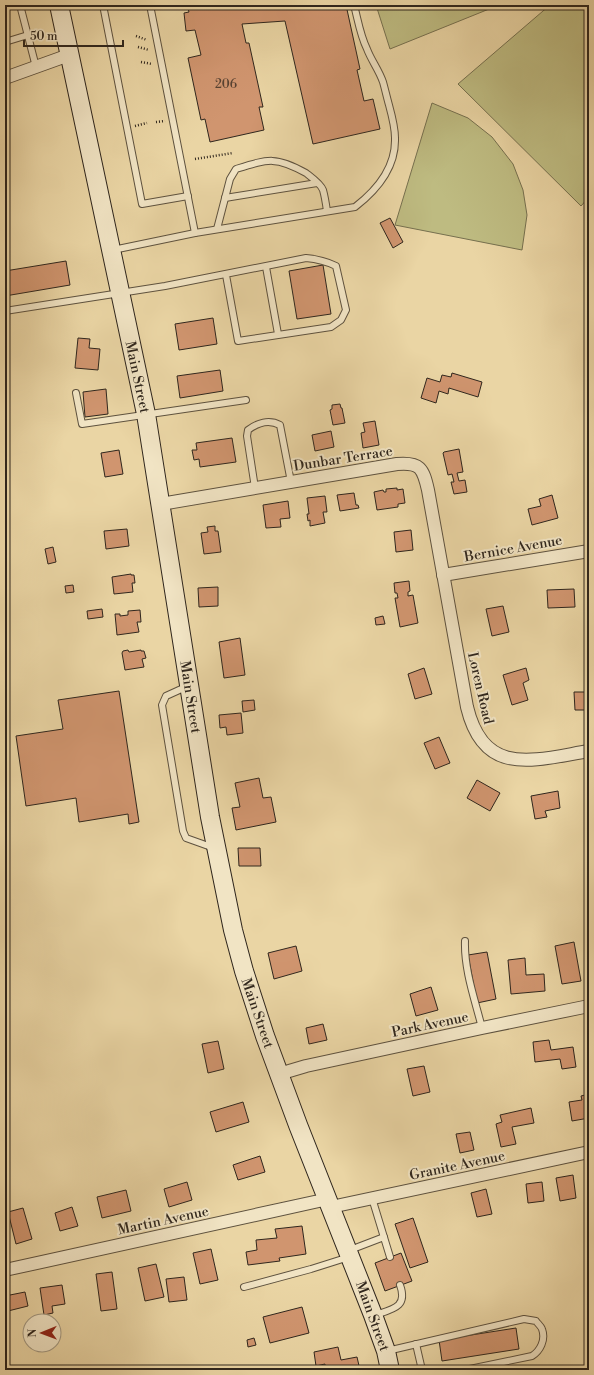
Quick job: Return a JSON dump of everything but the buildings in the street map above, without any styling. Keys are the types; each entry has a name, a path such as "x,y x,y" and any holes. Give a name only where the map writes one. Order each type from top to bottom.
{"main road":[{"name":"Main Street","path":"59,5 146,414 216,849 233,930 253,1001 279,1074 374,1315 390,1370"}],"street":[{"path":"5,78 69,55"},
{"name":"Dunbar Terrace","path":"161,504 397,464 412,463 422,471 427,482 443,575"},
{"name":"Bernice Avenue","path":"443,575 589,551"},
{"name":"Loren Road","path":"443,575 470,721 480,741 495,753 515,760 535,760 589,751"},
{"name":"Park Avenue","path":"279,1074 306,1066 589,1006"},
{"name":"Granite Avenue","path":"329,1203 372,1198 589,1152"},
{"name":"Martin Avenue","path":"5,1270 329,1203"}],"lane":[{"path":"20,5 36,67"},
{"path":"103,5 142,204 188,196"},
{"path":"150,5 195,233"},
{"path":"111,250 217,229 355,206 366,198 383,180 393,154 395,138 383,81 366,48 354,5"},
{"path":"5,42 28,34"},
{"path":"217,229 230,179 236,169 264,161 279,160 291,164 312,177 323,188 327,211"},
{"path":"225,198 317,183"},
{"path":"5,311 226,275 306,258 318,259 336,266 346,310 341,320 331,327 238,341 226,275"},
{"path":"266,267 278,334"},
{"path":"76,393 82,424 246,400"},
{"path":"255,488 247,436 248,430 263,423 274,422 280,425 291,482"},
{"path":"190,685 166,696 162,704 183,831 186,838 216,849"},
{"path":"465,941 467,968 482,1028"},
{"path":"372,1198 390,1257"},
{"path":"244,1287 311,1269 384,1237"},
{"path":"374,1315 398,1306 402,1302 403,1294 400,1285"},
{"path":"386,1352 524,1319 536,1321 542,1330 542,1343 538,1352 532,1356 465,1370"},
{"path":"416,1344 422,1370"}],"path":[{"path":"136,36 150,41"},
{"path":"138,47 152,51"},
{"path":"141,62 155,65"},
{"path":"156,122 167,121"},
{"path":"196,159 233,153"}],"shaded area":[{"path":"376,5 499,5 390,49"},
{"path":"550,5 589,5 589,197 581,206 458,84"},
{"path":"432,103 468,118 492,137 513,164 523,190 527,215 522,250 395,225"}]}
